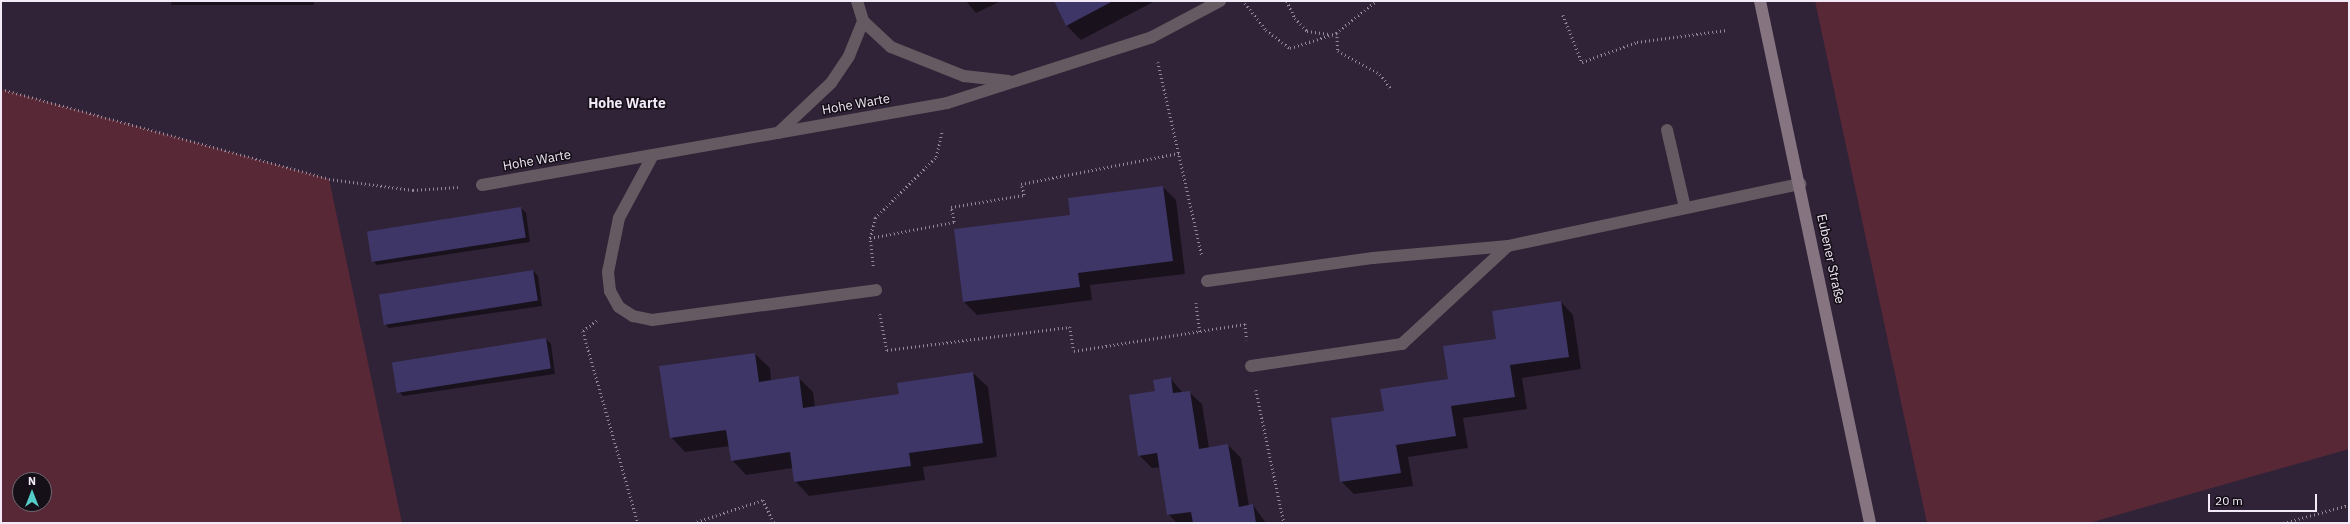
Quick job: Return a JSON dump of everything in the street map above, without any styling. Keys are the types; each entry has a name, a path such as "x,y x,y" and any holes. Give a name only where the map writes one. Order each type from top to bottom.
{"street":[{"name":"Eubener Straße","path":"1760,1 1800,184 1870,523"}],"lane":[{"path":"858,1 863,21 891,47 926,63 964,76 1012,81"},
{"name":"Hohe Warte","path":"482,185 947,104 1012,81 1152,37 1220,1"},
{"path":"777,134 831,83 849,56 863,21"},
{"path":"1667,130 1685,208"},
{"path":"653,155 619,218 608,272 610,291 619,307 633,316 652,320 876,290"},
{"path":"1207,281 1373,258 1508,246 1800,184"},
{"path":"1251,366 1402,344 1508,246"}],"path":[{"path":"1244,1 1266,30 1290,48 1337,33 1376,1"},
{"path":"1287,1 1295,18 1308,31 1323,35 1337,33"},
{"path":"1563,15 1582,62 1637,42 1727,30"},
{"path":"1337,33 1338,52 1380,74 1392,90"},
{"path":"1152,37 1207,281 1193,283 1200,332"},
{"path":"1,90 329,179 413,190 482,185"},
{"path":"947,104 936,157 875,218 870,238 876,290 887,350 1070,327 1074,351 1245,324 1251,366 1284,523"},
{"path":"870,238 954,222 952,207 1024,195 1021,184 1179,153"},
{"path":"619,307 583,331 638,523"},
{"path":"693,523 763,500 774,523"},
{"path":"2283,523 2349,505"}],"shaded area":[{"path":"1815,1 2349,1 2349,449 2089,523 1927,523"},
{"path":"1,89 329,179 402,523 1,523"}],"building":[{"path":"1054,1 1113,1 1066,26"},
{"path":"1163,186 1173,261 1078,273 1080,287 963,302 954,229 1070,215 1068,198"},
{"path":"521,207 526,238 372,262 367,231"},
{"path":"533,270 538,301 384,325 379,294"},
{"path":"1561,301 1569,357 1510,365 1515,397 1451,406 1456,436 1396,445 1401,473 1340,482 1331,418 1384,411 1380,389 1448,379 1443,346 1496,339 1492,311"},
{"path":"546,338 551,369 397,393 392,362"},
{"path":"755,353 759,382 799,376 803,408 899,394 897,383 973,372 983,443 909,453 911,466 794,482 790,452 731,461 726,430 670,438 659,366"},
{"path":"1171,377 1173,393 1190,391 1199,449 1228,444 1239,507 1253,504 1256,523 1193,523 1191,512 1167,515 1157,453 1138,456 1129,395 1155,391 1153,380"}],"district":[{"name":"Hohe Warte","path":"627,103"}]}
